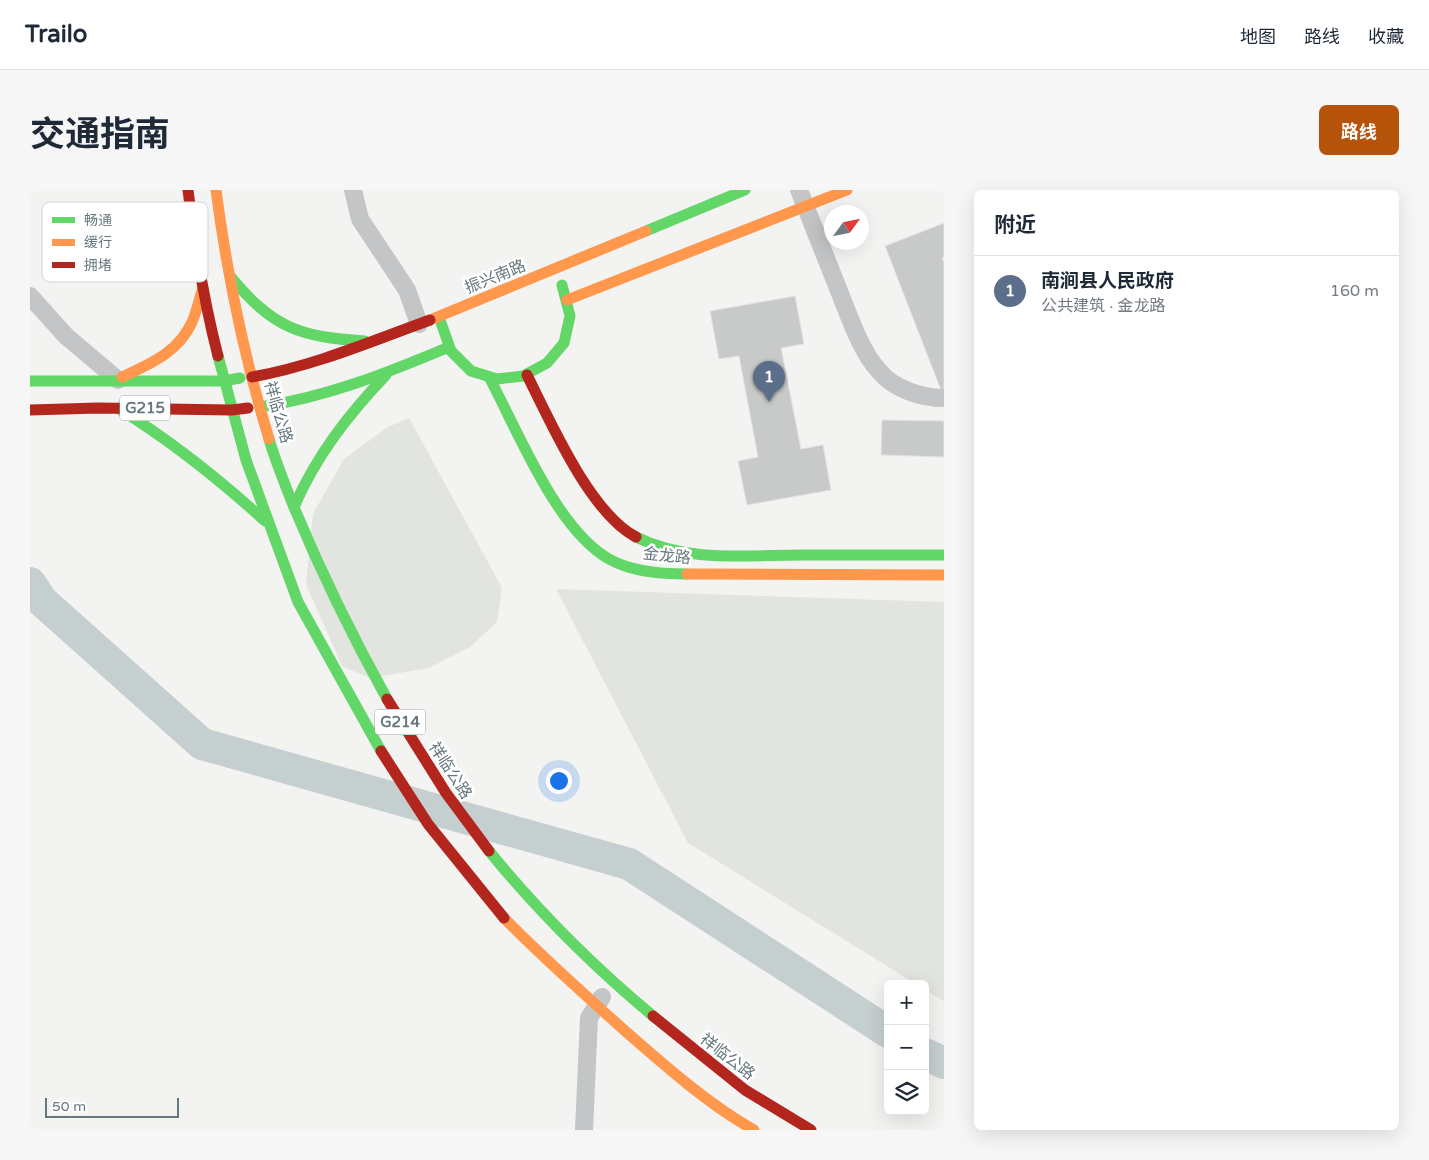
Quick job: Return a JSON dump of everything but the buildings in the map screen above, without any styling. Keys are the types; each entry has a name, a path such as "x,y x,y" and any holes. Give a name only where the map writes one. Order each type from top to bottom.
{"main road":[{"name":"祥临公路","path":"216,190 238,323 273,452 303,530 335,603 399,719 478,837 527,895 564,934 613,981 672,1033 750,1093 811,1130"},
{"name":"振兴南路","path":"252,376 280,372 372,342 553,271 745,190"},
{"path":"568,300 803,198 847,190"},
{"path":"439,316 441,330 449,347 462,364 473,372 499,379 527,376 548,363 557,353 563,342 570,318 568,300 560,281 553,271"},
{"path":"230,276 256,306 286,326 312,336 372,342"},
{"name":"G214","path":"202,282 224,381 246,460 269,526 298,602 381,751 433,830 497,911 542,958 654,1056 733,1118 754,1130"},
{"path":"118,380 161,357 180,341 192,322 203,287"},
{"path":"260,407 290,403 335,390 390,371 449,347"},
{"path":"294,507 311,468 326,444 354,408 390,371"},
{"name":"G215","path":"30,381 224,381 252,376"},
{"name":"金龙路","path":"527,376 574,465 588,486 615,521 646,542 667,550 709,555 944,555"},
{"name":"金龙路","path":"489,377 562,512 593,548 609,559 640,570 667,574 944,575"},
{"name":"G215","path":"30,410 118,408 232,410 260,407"},
{"path":"118,408 145,424 199,464 230,489 269,526"}],"street":[{"path":"353,190 360,219 407,290 419,324"},
{"path":"803,198 849,316 865,349 879,371 893,383 910,392 932,398 944,398"},
{"path":"30,296 66,336 118,380"},
{"path":"584,1130 589,1018 595,1005 613,981"}],"shaded area":[{"path":"409,418 502,588 497,622 470,647 429,668 370,678 342,666 306,584 313,514 344,459 388,427"},
{"path":"556,589 944,602 944,1001 929,992 929,980 910,980 688,843"}],"waterway":[{"path":"30,583 42,601 202,744 629,864 884,1029"},
{"path":"929,1056 944,1063"}],"traffic: fast":[{"path":"646,231 745,190"},
{"path":"230,276 260,308 289,326 322,336 365,341"},
{"path":"439,317 451,351 471,371 497,379 523,376 547,363 564,343 570,316 562,285"},
{"path":"260,407 285,403 356,383 449,347"},
{"path":"218,356 246,460 298,602 381,751"},
{"path":"294,507 312,470 334,437 386,375"},
{"path":"489,377 540,477 555,502 572,526 590,545 609,559 627,567 657,573 687,574"},
{"path":"30,381 224,381 240,378"},
{"path":"118,408 194,461 265,521"},
{"path":"269,439 291,500 324,576 387,699"},
{"path":"636,537 676,551 718,556 944,555"},
{"path":"489,851 567,937 609,978 653,1016"}],"traffic: slow":[{"path":"216,190 225,253 237,315 269,439"},
{"path":"567,300 847,190"},
{"path":"430,320 646,231"},
{"path":"122,377 163,356 180,341 192,322 203,288"},
{"path":"687,574 944,575"},
{"path":"504,918 563,975 655,1057 703,1096 754,1130"}],"traffic: jam":[{"path":"188,190 190,202"},
{"path":"202,282 218,356"},
{"path":"252,377 320,360 430,320"},
{"path":"527,375 559,440 587,487 619,525 636,537"},
{"path":"30,410 98,408 232,410 248,408"},
{"path":"387,699 446,793 489,851"},
{"path":"381,751 428,824 504,918"},
{"path":"653,1016 745,1090 811,1130"}],"place":[{"name":"南涧县人民政府","path":"769,402"}]}
